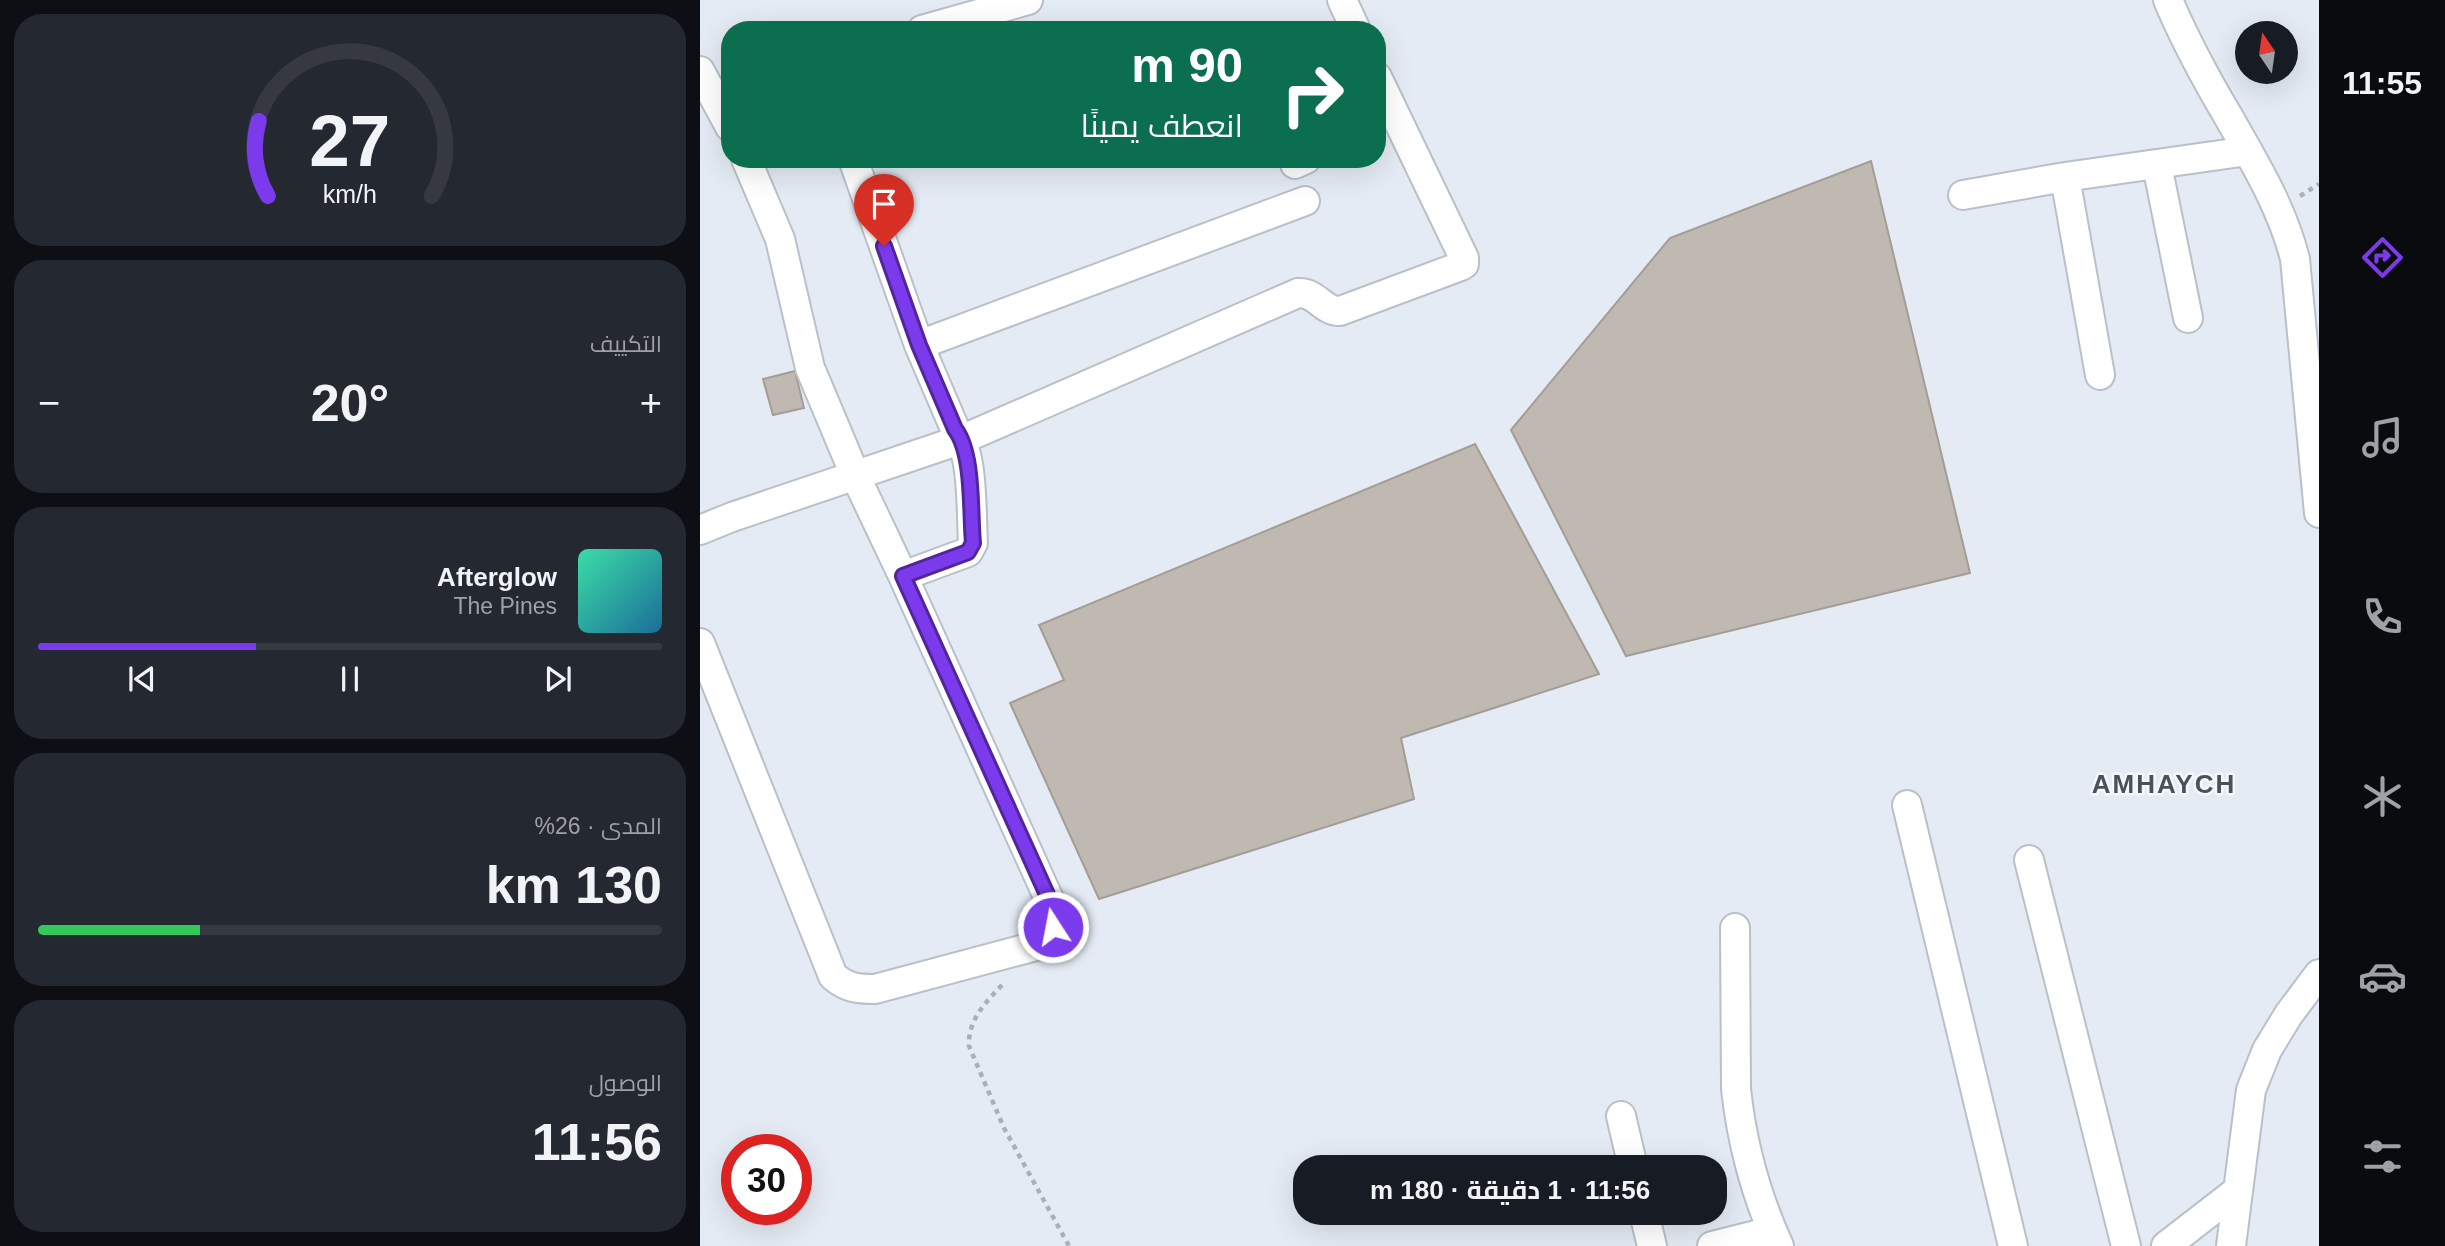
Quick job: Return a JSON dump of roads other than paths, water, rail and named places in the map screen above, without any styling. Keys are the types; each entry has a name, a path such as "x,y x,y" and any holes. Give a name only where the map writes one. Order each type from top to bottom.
{"street":[{"path":"954,21 1028,0"},
{"path":"1342,0 1352,21"},
{"path":"2168,0 2179,26 2278,209 2288,234 2295,259 2319,513"},
{"path":"713,80 721,102"},
{"path":"700,530 962,439 1298,293 1313,296 1329,309 1340,311 1461,266 1464,264 1464,258 1388,127"},
{"path":"1963,195 2065,177 2248,151"},
{"path":"2157,165 2188,318"},
{"path":"700,643 833,976 844,985 856,989 875,989 1036,946 1053,927 1049,899 855,475 810,368 780,239 750,168"},
{"path":"856,168 919,345 955,429 962,439 968,479 971,549 903,576"},
{"path":"2065,177 2100,375"},
{"path":"919,345 1305,201"},
{"path":"1907,806 2013,1246"},
{"path":"2029,860 2126,1246"},
{"path":"1712,1246 1776,1239 1758,1196 1741,1130 1737,1099 1735,928"},
{"path":"2231,1246 2251,1090 2267,1049 2319,974"},
{"path":"1621,1116 1630,1155"},
{"path":"2166,1246 2237,1191"},
{"path":"1647,1225 1652,1246"}],"district":[{"name":"AMHAYCH","path":"2164,784"}]}
